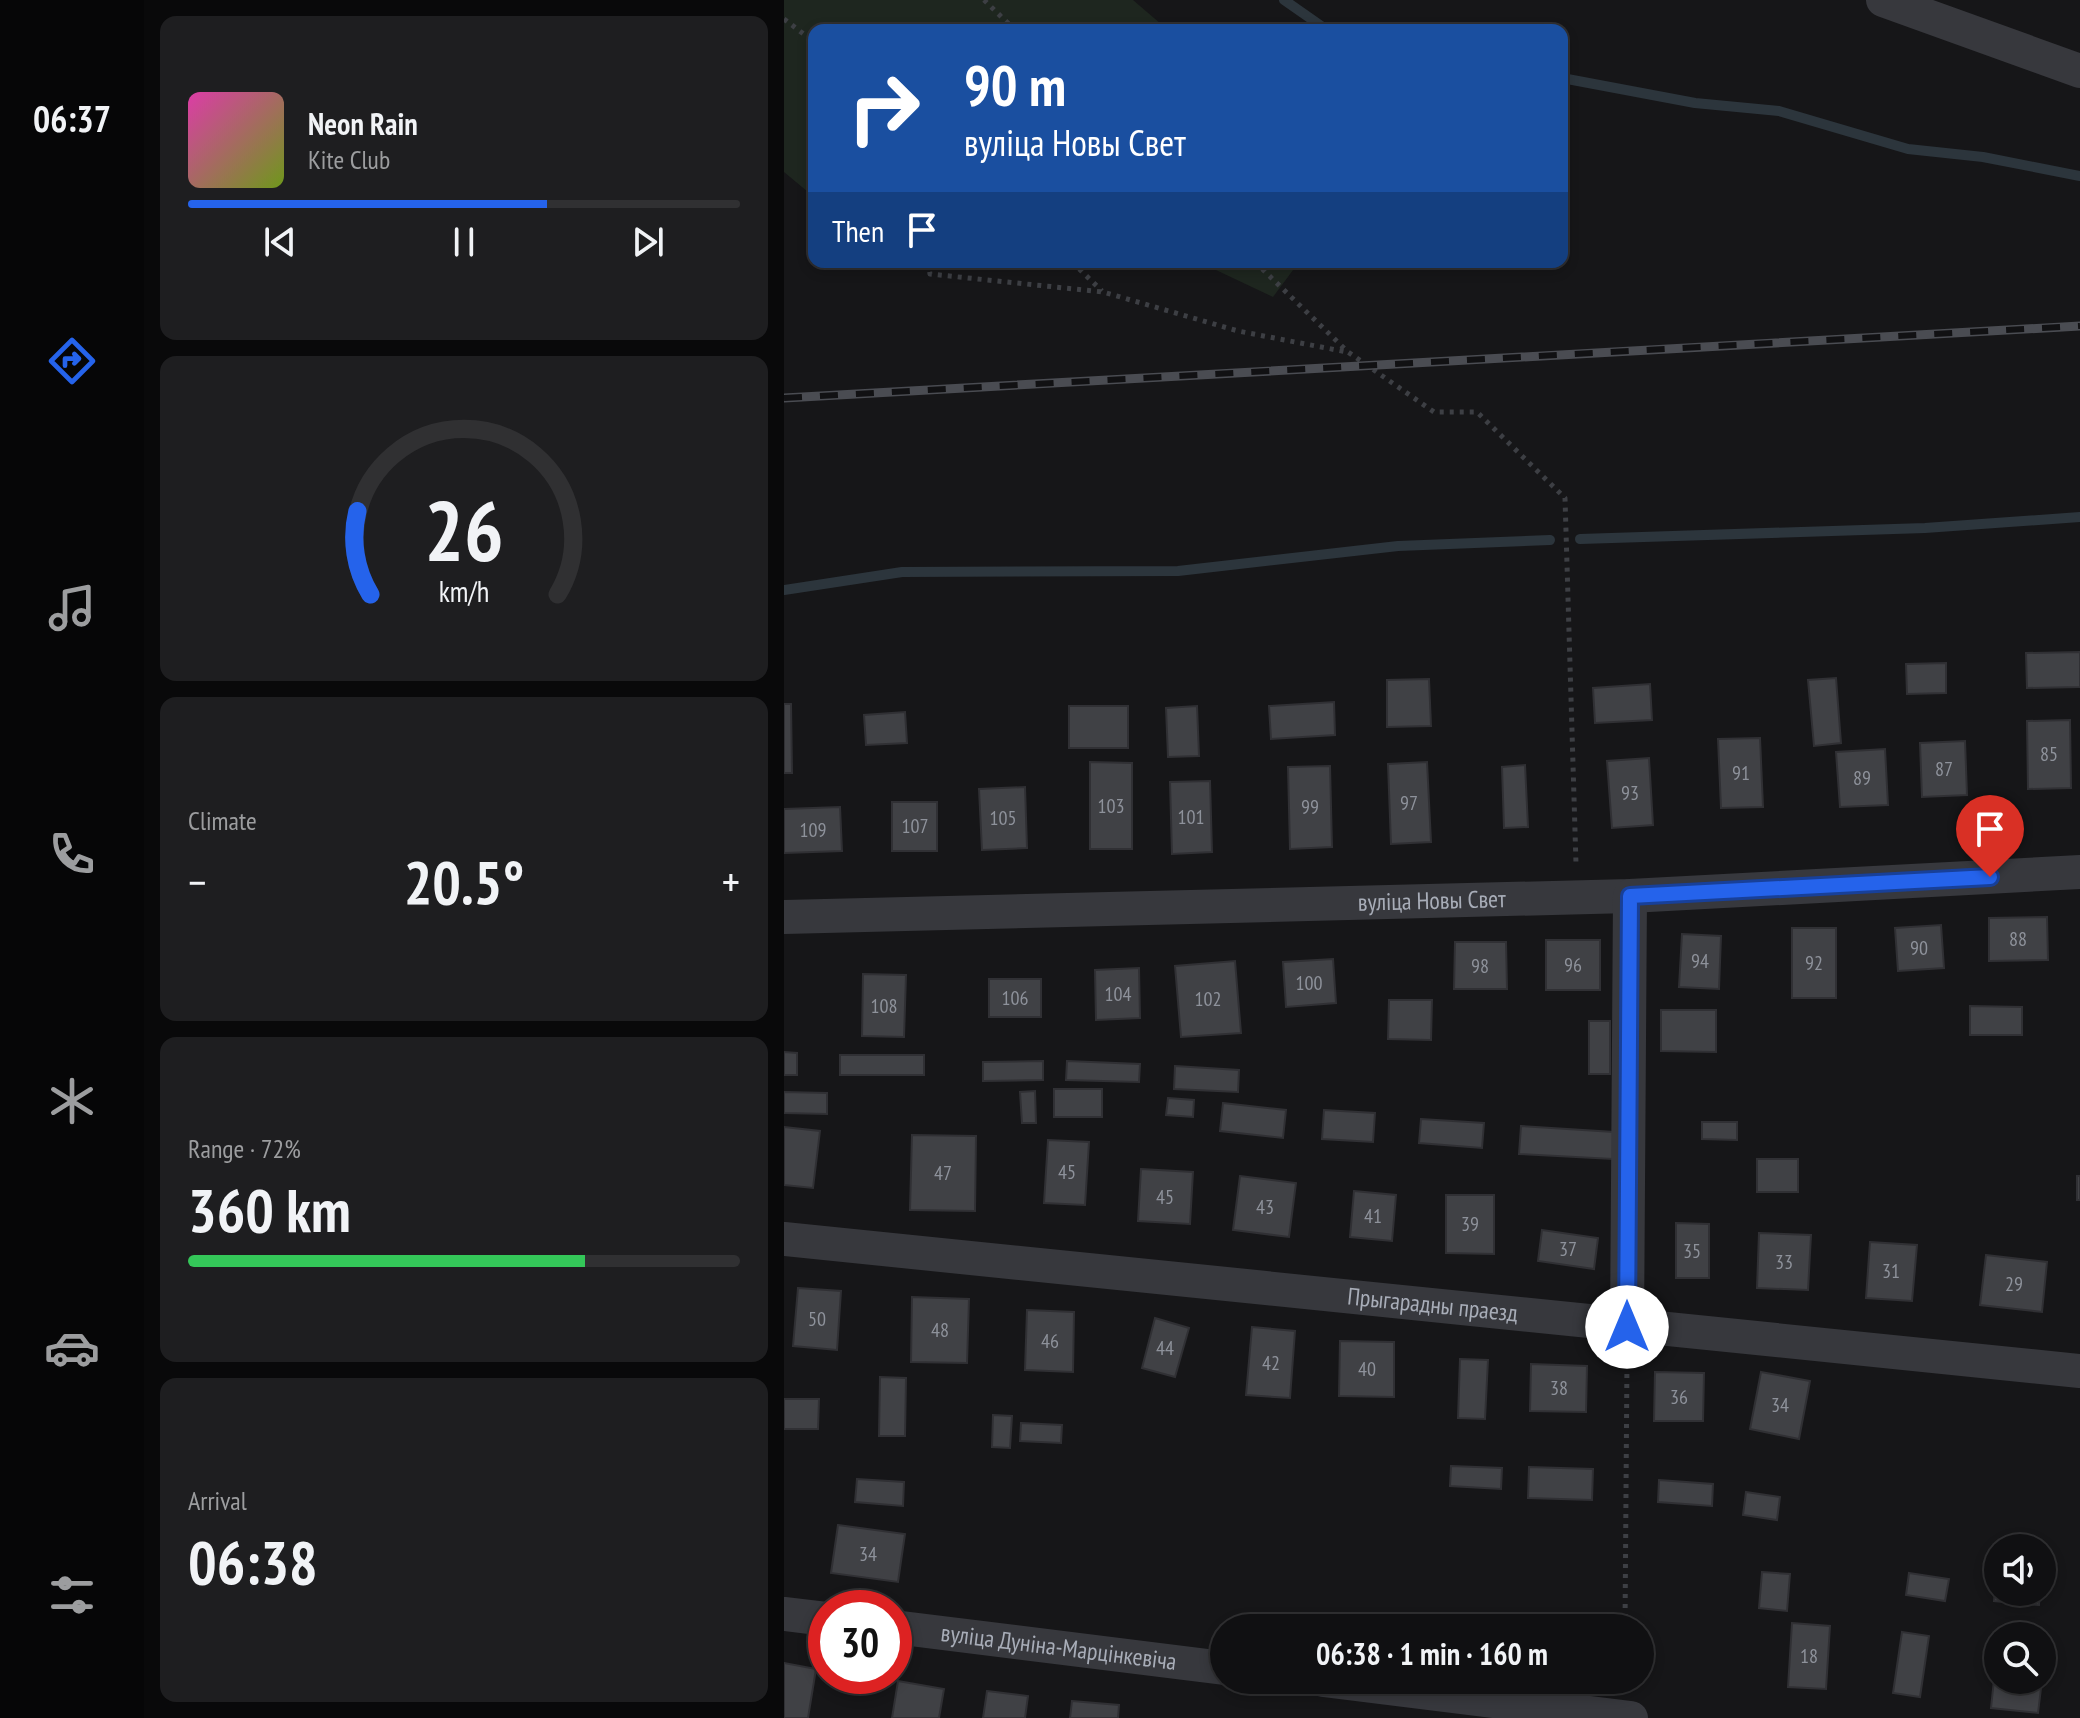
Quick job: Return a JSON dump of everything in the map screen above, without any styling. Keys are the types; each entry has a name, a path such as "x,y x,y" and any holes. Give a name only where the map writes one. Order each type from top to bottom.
{"street":[{"path":"1883,0 2080,71"},
{"name":"вуліца Новы Свет","path":"784,917 1630,896 2080,872"},
{"path":"1627,1327 1630,896"},
{"name":"Прыгарадны праезд","path":"784,1239 2080,1371"},
{"path":"784,1614 808,1617"},
{"name":"вуліца Дуніна-Марцінкевіча","path":"912,1629 1210,1666"},
{"path":"1436,1694 1631,1718"}],"path":[{"path":"984,0 1009,24"},
{"path":"784,19 808,37"},
{"path":"929,268 930,274 1103,292 1238,331 1348,352"},
{"path":"1078,268 1103,292"},
{"path":"1261,268 1348,352 1434,412 1477,412 1565,498 1577,897"},
{"path":"1625,1614 1627,1327"}],"shaded area":[{"path":"784,0 1133,0 1161,24 808,24 808,192 784,172"},
{"path":"1212,268 1295,268 1273,297"}],"building":[{"path":"2080,652 2080,687 2027,688 2026,653"},
{"path":"1946,663 1946,693 1907,694 1906,664"},
{"path":"1836,678 1841,743 1814,746 1808,680"},
{"path":"1429,679 1431,726 1387,727 1387,680"},
{"path":"1650,684 1652,720 1595,723 1593,688"},
{"path":"1334,702 1335,735 1271,739 1269,706"},
{"path":"784,704 791,704 792,773 784,773"},
{"path":"1069,706 1128,706 1128,748 1069,748"},
{"path":"1197,706 1199,756 1168,757 1166,708"},
{"path":"905,712 907,743 866,745 864,715"},
{"path":"2070,720 2071,788 2028,789 2027,721"},
{"path":"1760,738 1763,807 1721,808 1718,739"},
{"path":"1965,741 1967,795 1922,797 1920,743"},
{"path":"1885,749 1888,805 1840,807 1836,752"},
{"path":"1649,758 1653,825 1612,828 1607,761"},
{"path":"1090,762 1132,763 1132,849 1090,849"},
{"path":"1427,762 1431,842 1391,844 1388,764"},
{"path":"1525,765 1528,827 1504,828 1502,767"},
{"path":"1330,766 1332,847 1290,849 1288,767"},
{"path":"1210,781 1212,852 1172,854 1170,782"},
{"path":"1025,787 1027,848 982,850 979,789"},
{"path":"892,802 937,802 937,851 892,851"},
{"path":"840,807 842,851 784,853 784,809"},
{"path":"2047,917 2048,960 1989,961 1989,918"},
{"path":"1941,925 1944,968 1898,971 1895,928"},
{"path":"1792,928 1836,928 1836,998 1792,998"},
{"path":"1682,934 1721,936 1719,989 1679,987"},
{"path":"1546,940 1600,940 1600,990 1546,990"},
{"path":"1455,942 1506,942 1507,989 1454,989"},
{"path":"1333,959 1336,1003 1286,1007 1283,962"},
{"path":"1235,961 1241,1033 1181,1037 1175,966"},
{"path":"1139,968 1140,1018 1096,1020 1095,970"},
{"path":"863,974 906,975 904,1037 862,1036"},
{"path":"989,979 1041,979 1041,1017 989,1017"},
{"path":"1389,1000 1432,1000 1431,1040 1388,1039"},
{"path":"1970,1006 2022,1007 2022,1035 1970,1035"},
{"path":"1661,1010 1716,1010 1716,1052 1661,1051"},
{"path":"1589,1021 1610,1021 1610,1074 1589,1074"},
{"path":"784,1052 797,1053 797,1075 784,1075"},
{"path":"840,1055 924,1055 924,1075 840,1075"},
{"path":"1043,1061 1043,1080 983,1081 983,1062"},
{"path":"1067,1061 1140,1064 1139,1082 1066,1080"},
{"path":"1175,1066 1239,1070 1238,1092 1174,1089"},
{"path":"1054,1089 1102,1089 1102,1117 1054,1117"},
{"path":"1035,1091 1036,1123 1022,1123 1020,1092"},
{"path":"784,1092 827,1093 827,1114 784,1113"},
{"path":"1168,1098 1194,1100 1193,1117 1166,1115"},
{"path":"1223,1103 1286,1110 1283,1138 1220,1131"},
{"path":"1324,1110 1375,1113 1373,1142 1322,1139"},
{"path":"1421,1119 1484,1123 1482,1148 1419,1143"},
{"path":"1702,1122 1737,1122 1737,1140 1702,1139"},
{"path":"1521,1126 1614,1132 1613,1159 1519,1154"},
{"path":"784,1127 820,1131 813,1188 784,1185"},
{"path":"912,1135 976,1136 975,1211 910,1210"},
{"path":"1048,1140 1089,1142 1085,1205 1044,1203"},
{"path":"1757,1159 1798,1159 1798,1192 1757,1192"},
{"path":"1141,1169 1193,1172 1190,1224 1138,1221"},
{"path":"1240,1176 1296,1183 1289,1237 1233,1230"},
{"path":"2077,1176 2080,1176 2080,1200 2077,1200"},
{"path":"1354,1191 1396,1195 1392,1241 1350,1237"},
{"path":"1446,1195 1494,1195 1494,1254 1446,1253"},
{"path":"1676,1223 1709,1224 1709,1278 1676,1278"},
{"path":"1542,1230 1598,1238 1594,1269 1538,1261"},
{"path":"1759,1233 1811,1235 1808,1290 1757,1288"},
{"path":"1870,1242 1917,1245 1912,1301 1866,1298"},
{"path":"1986,1255 2047,1262 2042,1312 1980,1305"},
{"path":"798,1288 841,1291 837,1350 793,1346"},
{"path":"912,1297 969,1299 967,1363 911,1362"},
{"path":"1027,1310 1074,1312 1073,1372 1025,1370"},
{"path":"1155,1318 1189,1328 1175,1377 1142,1368"},
{"path":"1252,1327 1295,1331 1290,1398 1246,1395"},
{"path":"1340,1341 1394,1342 1394,1397 1339,1396"},
{"path":"1460,1359 1488,1360 1485,1419 1458,1418"},
{"path":"1531,1364 1587,1366 1586,1412 1530,1411"},
{"path":"1655,1372 1704,1373 1703,1421 1654,1421"},
{"path":"1761,1372 1810,1381 1799,1439 1750,1429"},
{"path":"880,1377 906,1378 905,1436 879,1436"},
{"path":"784,1399 819,1399 818,1429 784,1429"},
{"path":"993,1415 1012,1416 1010,1448 992,1447"},
{"path":"1021,1423 1062,1425 1061,1443 1020,1441"},
{"path":"1451,1466 1502,1468 1501,1489 1450,1486"},
{"path":"1529,1467 1593,1469 1592,1500 1528,1498"},
{"path":"857,1479 904,1482 903,1506 855,1502"},
{"path":"1659,1480 1713,1484 1712,1506 1658,1502"},
{"path":"1746,1492 1780,1497 1777,1520 1743,1515"},
{"path":"838,1525 905,1534 898,1582 831,1573"},
{"path":"1762,1572 1790,1574 1787,1611 1759,1608"},
{"path":"1909,1573 1949,1579 1945,1601 1906,1595"},
{"path":"1792,1623 1830,1626 1826,1689 1788,1687"},
{"path":"1902,1632 1929,1636 1920,1697 1893,1693"},
{"path":"784,1663 808,1668 808,1694 812,1694 808,1718 784,1718"},
{"path":"912,1683 944,1689 939,1718 892,1718 896,1694 912,1694"},
{"path":"987,1691 1028,1696 1025,1718 983,1718"},
{"path":"1992,1694 2040,1694 2038,1713 1991,1708"},
{"path":"1072,1701 1119,1705 1118,1718 1070,1718"}],"waterway":[{"path":"1284,0 1318,24"},
{"path":"1568,79 1695,103 1779,111 1908,149 1983,157 2080,176"},
{"path":"1580,539 1925,528 2080,517"},
{"path":"784,590 902,572 1178,571 1398,546 1550,540"}],"railway":[{"path":"784,398 2080,326"}],"route":[{"path":"1627,1327 1630,896 1990,877"}]}
